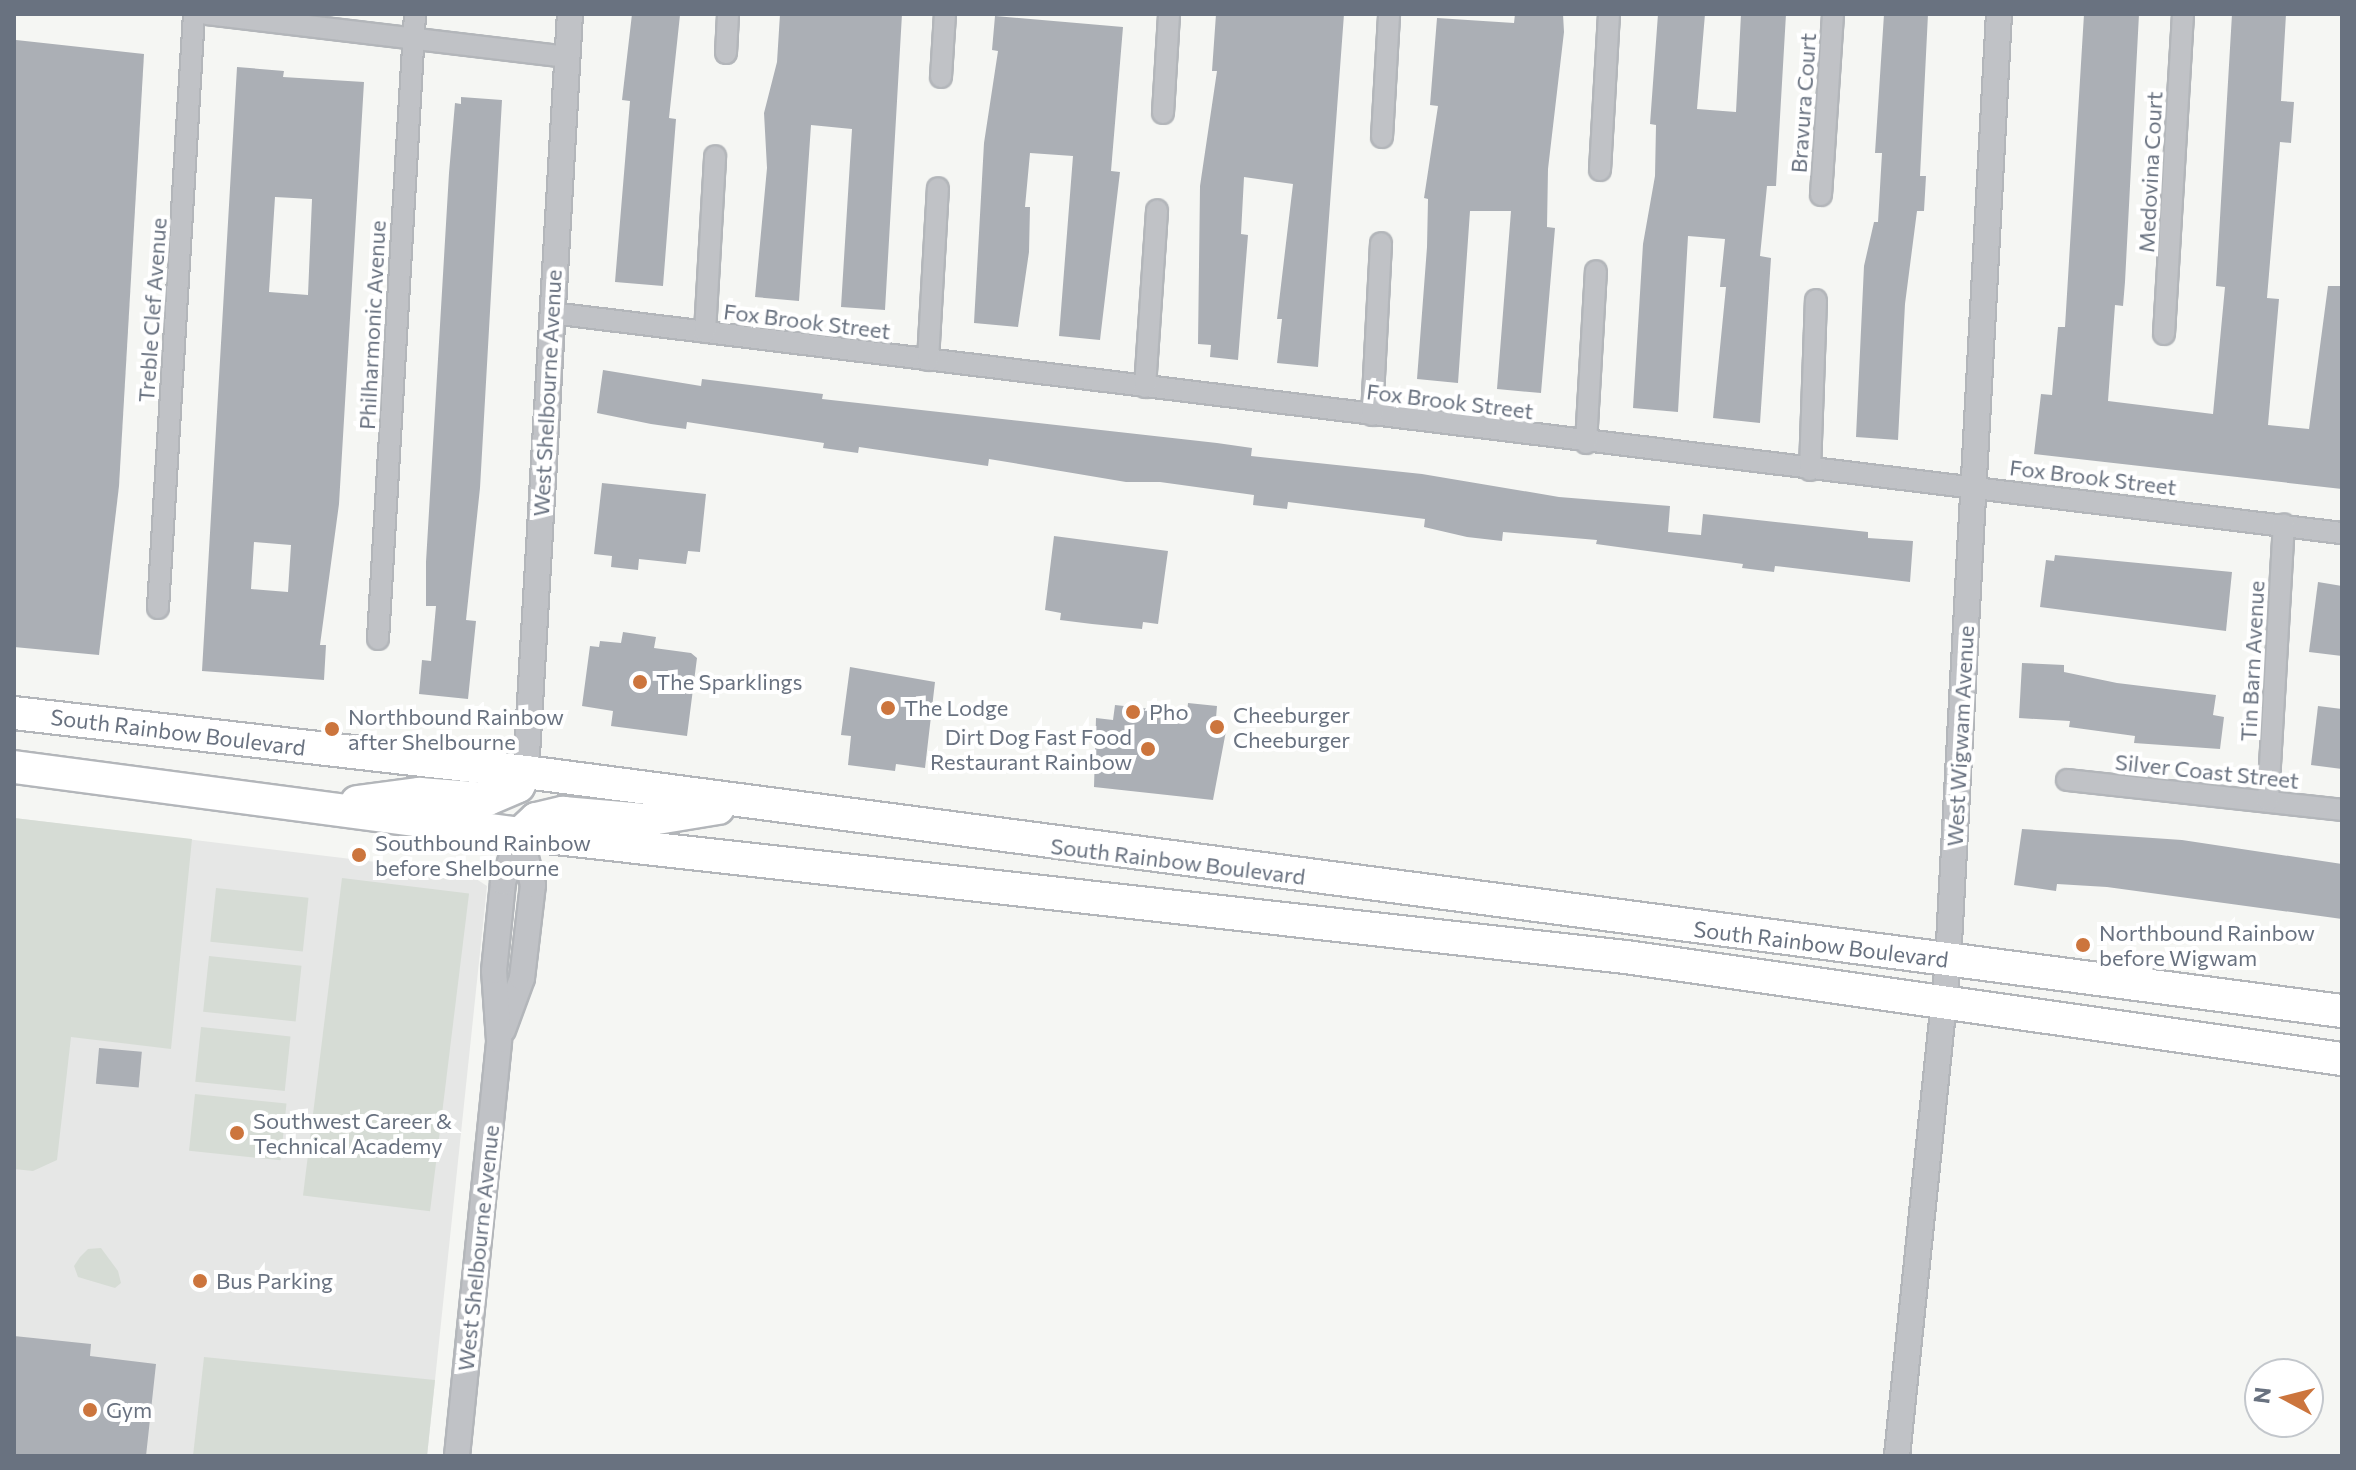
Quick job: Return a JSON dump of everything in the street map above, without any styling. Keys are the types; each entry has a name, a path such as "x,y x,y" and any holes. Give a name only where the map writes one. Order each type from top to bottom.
{"main road":[{"name":"South Rainbow Boulevard","path":"19,715 526,772 1221,867 2342,1011"},
{"name":"South Rainbow Boulevard","path":"14,767 520,834 1261,914 1944,1001 2342,1059"},
{"path":"306,808 419,794 488,799 507,794 526,772"},
{"path":"520,834 546,815 645,820 749,802"},
{"path":"991,883 1110,880 1170,887 1189,885 1221,867"},
{"path":"1261,914 1283,900 1367,910 1459,897"}],"street":[{"name":"Treble Clef Avenue","path":"158,608 194,14"},
{"path":"207,14 567,57"},
{"name":"Philharmonic Avenue","path":"378,639 415,14"},
{"name":"West Shelbourne Avenue","path":"526,772 570,14"},
{"path":"726,53 728,14"},
{"path":"941,77 945,14"},
{"path":"1163,113 1169,14"},
{"path":"1382,137 1389,14"},
{"path":"1600,170 1609,14"},
{"name":"Bravura Court","path":"1821,195 1833,14"},
{"name":"West Wigwam Avenue","path":"1897,1456 1948,961 1999,14"},
{"name":"Medovina Court","path":"2164,334 2183,14"},
{"path":"705,332 715,156"},
{"path":"928,360 938,188"},
{"path":"1145,387 1157,210"},
{"path":"1372,415 1381,243"},
{"path":"1586,443 1596,271"},
{"path":"1810,470 1816,300"},
{"name":"Fox Brook Street","path":"552,313 1586,443 2342,533"},
{"name":"Tin Barn Avenue","path":"2268,800 2284,524"},
{"name":"Silver Coast Street","path":"2067,780 2342,810"},
{"name":"West Shelbourne Avenue","path":"457,1456 499,1040 494,971 498,927 504,875 520,834"}],"shaded area":[{"name":"Southwest Career & Technical Academy","path":"14,818 467,873 487,886 427,1456 14,1456"},
{"path":"14,818 192,839 171,1049 71,1037 57,1160 33,1171 14,1169"},
{"path":"342,878 469,894 430,1211 303,1196"},
{"path":"216,888 308,898 303,951 210,942"},
{"path":"209,956 301,966 296,1021 203,1012"},
{"path":"201,1027 291,1036 285,1091 195,1082"},
{"path":"195,1094 286,1104 281,1160 189,1151"},
{"path":"101,1248 118,1271 121,1283 115,1288 78,1277 74,1266 88,1249"},
{"path":"204,1357 435,1380 427,1456 193,1456"}],"building":[{"path":"632,14 680,15 669,118 676,119 663,286 615,282 630,101 622,100"},
{"path":"780,14 902,14 885,310 841,307 852,129 811,125 799,301 755,297 767,168 764,113 777,62"},
{"path":"1216,14 1344,14 1318,367 1277,363 1282,319 1277,319 1293,184 1244,177 1241,234 1248,235 1238,360 1210,357 1211,345 1198,344 1200,186 1217,71 1212,71"},
{"path":"1515,14 1563,14 1564,32 1548,169 1547,227 1555,228 1541,393 1497,389 1511,211 1470,211 1458,383 1417,379 1427,247 1428,199 1424,198 1438,106 1430,105 1437,18 1514,23"},
{"path":"1658,14 1705,14 1697,109 1736,112 1741,14 1786,14 1776,186 1767,186 1760,256 1771,258 1760,423 1713,418 1726,287 1720,287 1725,239 1688,236 1678,412 1633,408 1643,244 1655,176 1656,125 1650,124"},
{"path":"1884,14 1928,14 1920,176 1926,176 1924,211 1917,211 1905,304 1898,440 1856,437 1864,266 1874,222 1878,222 1882,153 1875,153"},
{"path":"2084,14 2139,14 2125,282 2123,306 2115,305 2108,401 2213,414 2225,287 2216,286 2232,14 2286,14 2281,101 2294,102 2291,143 2280,142 2267,298 2279,299 2268,425 2309,429 2328,286 2342,286 2342,489 2034,454 2041,394 2052,395 2058,327 2065,327"},
{"path":"995,16 1123,27 1111,171 1120,172 1100,340 1059,336 1073,156 1030,153 1025,207 1030,207 1029,252 1018,327 974,323 984,143 998,51 992,50"},
{"path":"16,40 144,54 119,486 99,655 14,647"},
{"path":"237,67 284,71 283,77 364,82 339,504 320,645 326,645 324,680 202,671","holes":["275,197 312,199 308,295 269,292","254,542 291,545 288,592 251,589"]},
{"path":"461,97 502,100 480,488 466,620 476,621 468,699 419,694 422,660 431,661 436,606 426,606 426,562 449,173 455,103 461,104"},
{"path":"603,370 701,386 702,379 823,394 822,399 1217,443 1252,448 1251,456 1422,474 1559,497 1670,506 1668,532 1701,535 1703,514 1868,532 1868,538 1913,541 1910,582 1775,566 1774,572 1742,568 1743,564 1596,544 1597,540 1503,532 1502,541 1467,537 1424,527 1425,519 1288,502 1287,509 1253,505 1254,495 1160,482 1126,482 989,459 988,466 859,447 858,453 823,448 824,443 687,422 686,429 651,424 597,413"},
{"path":"602,483 706,494 700,552 688,551 686,564 639,559 638,570 611,567 612,556 594,554"},
{"path":"1054,536 1168,551 1158,624 1143,622 1142,629 1092,624 1060,620 1061,613 1045,610"},
{"path":"2055,555 2232,572 2226,631 2040,607 2046,560 2054,561"},
{"path":"2318,582 2342,586 2342,656 2309,652"},
{"name":"The Sparklings","path":"623,632 656,637 654,648 691,653 697,658 687,736 611,726 613,711 582,706 590,646 599,647 600,641 621,643"},
{"path":"2022,663 2064,665 2064,672 2117,683 2216,695 2213,715 2224,717 2220,749 2134,743 2135,736 2069,727 2070,721 2019,718"},
{"name":"The Lodge","path":"850,667 935,682 925,768 896,764 895,771 848,765 851,736 841,735"},
{"path":"1188,703 1217,706 1215,730 1226,731 1213,800 1094,787 1096,718 1113,720 1115,705 1187,713"},
{"path":"2318,706 2342,709 2342,769 2311,765"},
{"path":"2022,829 2182,840 2342,864 2342,919 2107,887 2057,884 2056,891 2014,885"},
{"path":"99,1048 142,1052 139,1088 96,1084"},
{"name":"Gym","path":"14,1336 91,1344 90,1356 156,1364 146,1456 14,1456"}],"place":[{"name":"The Sparklings","path":"640,682"},
{"name":"The Lodge","path":"888,708"},
{"name":"Pho","path":"1133,712"},
{"name":"Cheeburger Cheeburger","path":"1217,727"},
{"name":"Northbound Rainbow after Shelbourne","path":"332,729"},
{"name":"Dirt Dog Fast Food Restaurant Rainbow","path":"1148,749"},
{"name":"Southbound Rainbow before Shelbourne","path":"359,855"},
{"name":"Northbound Rainbow before Wigwam","path":"2083,945"},
{"name":"Southwest Career & Technical Academy","path":"237,1133"},
{"name":"Bus Parking","path":"200,1281"},
{"name":"Gym","path":"90,1410"}]}
